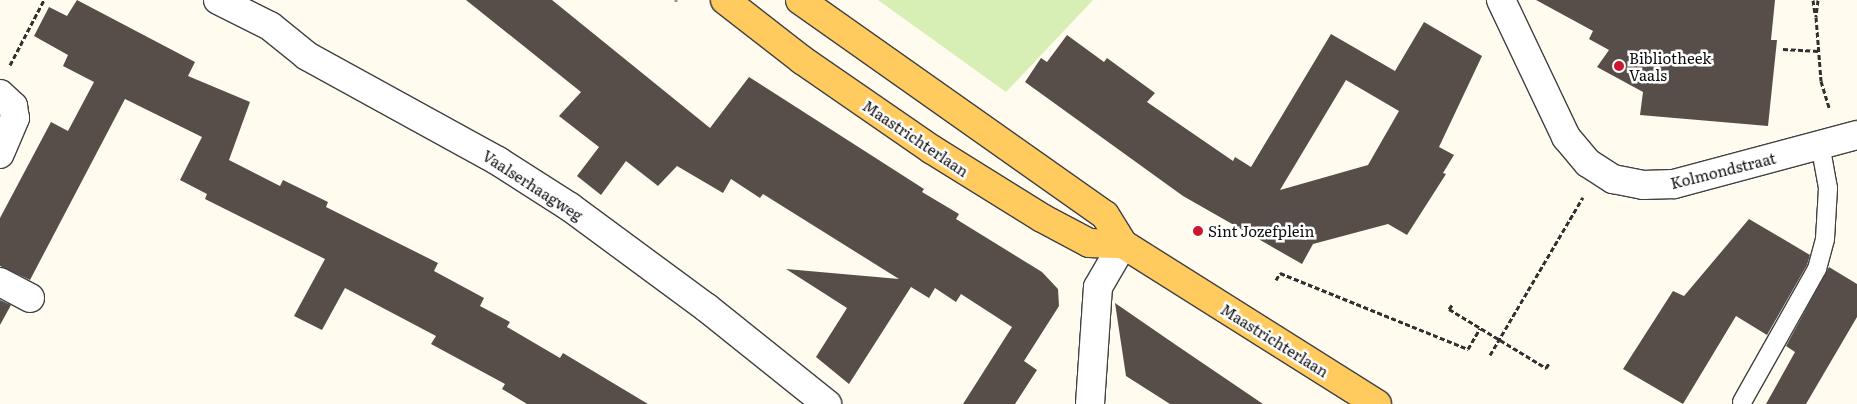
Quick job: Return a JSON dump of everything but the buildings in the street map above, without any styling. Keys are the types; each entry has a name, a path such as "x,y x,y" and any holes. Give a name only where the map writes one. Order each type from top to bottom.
{"main road":[{"name":"Maastrichterlaan","path":"725,0 818,71 931,149 1002,193 1089,243 1122,244"},
{"name":"Maastrichterlaan","path":"800,0 1106,215 1122,244 1377,404"}],"street":[{"name":"Vaalserhaagweg","path":"218,0 270,26 307,56 498,161 570,207 707,308 827,404"},
{"name":"Kolmondstraat","path":"1501,0 1566,137 1576,152 1598,171 1628,184 1659,185 1838,140"},
{"path":"0,94 13,106 15,118 0,154"},
{"path":"1090,404 1098,287 1122,244"},
{"path":"0,282 30,298"}],"lane":[{"path":"1742,402 1817,269 1825,239 1828,188 1838,140"}],"path":[{"path":"10,66 44,2 50,0"},
{"path":"1813,0 1822,82 1838,140"},
{"path":"1816,17 1818,0"},
{"path":"1784,49 1819,52"},
{"path":"1490,355 1598,171"},
{"path":"1276,280 1280,273 1468,349 1480,328"},
{"path":"1452,305 1449,310 1499,340 1546,368 1549,363"}],"green space":[{"path":"878,0 1093,0 1006,92"}],"place":[{"name":"Bibliotheek Vaals","path":"1619,66"},
{"name":"Sint Jozefplein","path":"1198,231"}]}
